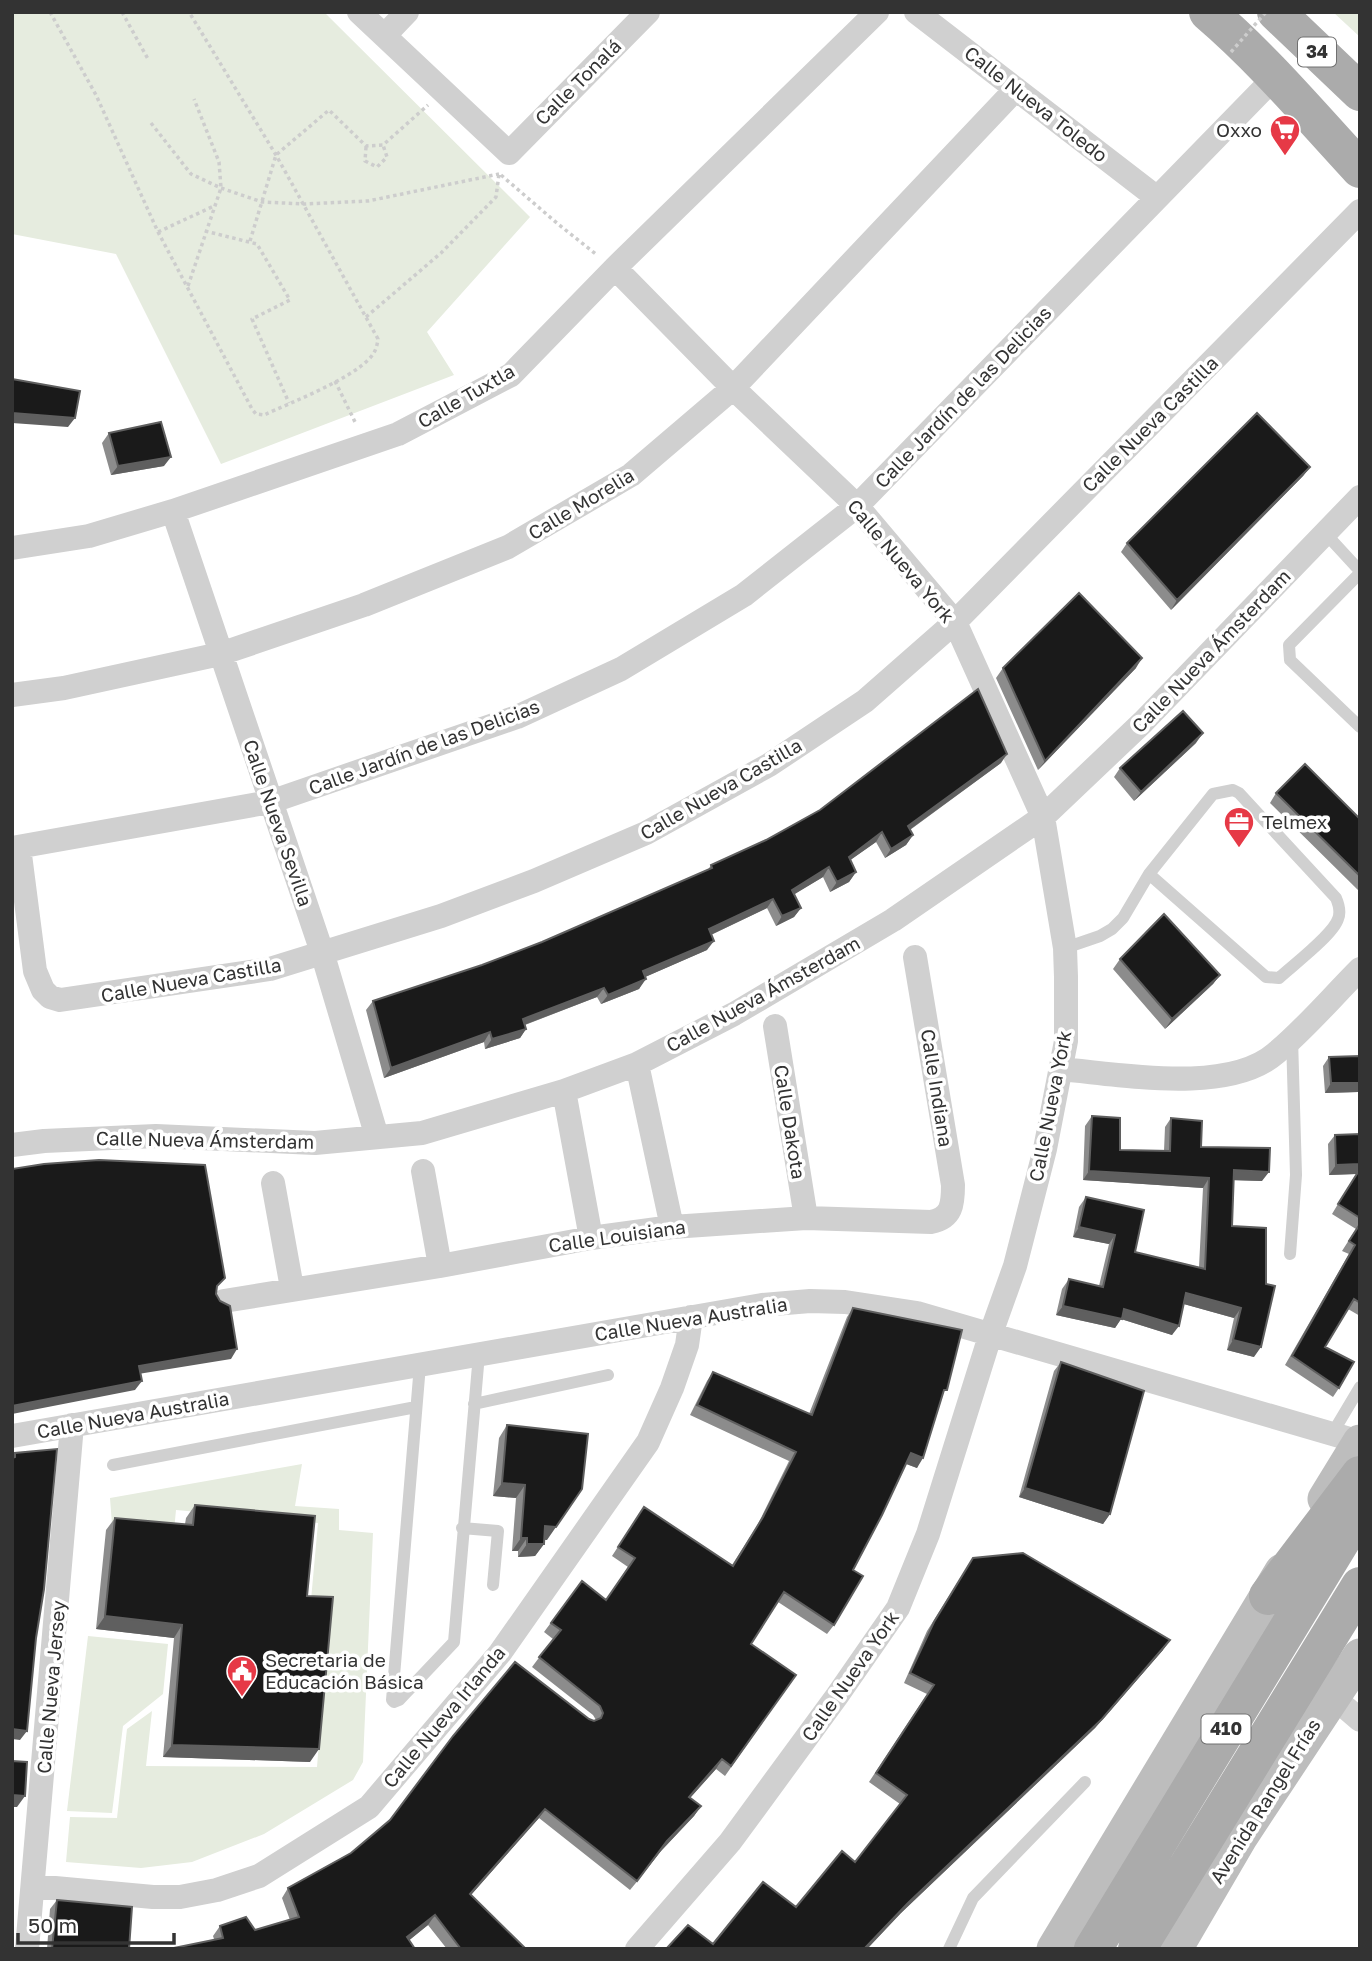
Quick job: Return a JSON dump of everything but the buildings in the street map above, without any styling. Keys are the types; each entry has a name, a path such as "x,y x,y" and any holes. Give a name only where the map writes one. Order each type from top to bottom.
{"main road":[{"name":"34","path":"1208,12 1275,77 1360,169"},
{"name":"34","path":"1276,12 1360,92"},
{"path":"1275,77 1292,67 1319,72 1333,83 1360,115"},
{"path":"1054,1949 1268,1596 1350,1439"},
{"path":"1268,1596 1360,1475"},
{"name":"410","path":"1093,1949 1360,1510"},
{"name":"410","path":"1137,1949 1360,1586"},
{"name":"Avenida Rangel Frías","path":"1175,1949 1241,1836 1360,1656"}],"street":[{"path":"359,12 442,92 504,163"},
{"path":"385,35 407,12"},
{"name":"Calle Tonalá","path":"504,163 648,12"},
{"name":"Calle Tuxtla","path":"12,548 89,536 173,511 398,434 511,375 615,268 877,12"},
{"name":"Calle Nueva Toledo","path":"916,12 1156,197"},
{"name":"Calle Jardín de las Delicias","path":"15,847 270,802 517,717 621,669 744,595 857,506 1275,77"},
{"name":"Calle Morelia","path":"12,695 64,688 220,654 364,605 508,547 631,475 733,388 1016,89"},
{"name":"Calle Nueva Castilla","path":"15,847 35,971 43,990 50,998 60,1000 271,969 441,916 534,881 646,833 769,765 865,701 955,622 1360,211"},
{"name":"Calle Nueva York","path":"615,268 733,388 857,506 955,622 1043,817 1065,948 1066,1041 1045,1149 1015,1266 990,1336 928,1534 898,1608 730,1842 637,1949"},
{"name":"Calle Nueva Ámsterdam","path":"12,1145 156,1136 315,1143 422,1133 564,1091 637,1064 734,1014 893,920 1043,817 1143,722 1360,497"},
{"name":"Calle Nueva Sevilla","path":"173,511 322,953 377,1137"},
{"name":"Calle Indiana","path":"915,957 953,1185 953,1202 945,1218"},
{"path":"1060,1069 1190,1080 1229,1074 1252,1067 1275,1055 1360,969"},
{"name":"Calle Dakota","path":"775,1026 806,1218"},
{"path":"637,1064 672,1227"},
{"path":"564,1091 591,1238"},
{"path":"423,1171 440,1266"},
{"path":"273,1183 292,1288"},
{"name":"Calle Louisiana","path":"223,1301 440,1266 591,1238 672,1227 806,1218 931,1223 945,1218"},
{"name":"Calle Nueva Australia","path":"12,1436 762,1304 845,1301 916,1313 1350,1439"},
{"name":"Calle Nueva Irlanda","path":"33,1886 130,1896 180,1897 217,1890 259,1876 369,1807 505,1657 648,1442 676,1377 687,1345 691,1317"},
{"name":"Calle Nueva Jersey","path":"27,1949 72,1425"},
{"path":"1332,1696 1360,1720"}],"lane":[{"path":"1325,533 1360,572 1289,645 1288,651 1290,660 1360,727"},
{"path":"1065,948 1112,929 1123,918 1149,874 1213,794 1233,790 1239,793 1336,898 1340,914 1338,923 1279,978 1271,979 1149,874"},
{"path":"1290,1254 1296,1175 1292,1038"},
{"path":"420,1364 392,1702 400,1700 453,1645 478,1354"},
{"path":"474,1404 608,1375"},
{"path":"1350,1439 1360,1387"},
{"path":"113,1465 416,1407"},
{"path":"462,1528 498,1531 493,1585"},
{"path":"949,1949 973,1898 1085,1782"}],"path":[{"path":"50,12 96,95 158,232 256,414 264,415 335,381 363,364 371,358 377,339 276,155 190,14 197,12"},
{"path":"122,12 148,59"},
{"path":"1231,52 1266,12"},
{"path":"250,241 276,155 329,110 366,146 383,145 442,92"},
{"path":"187,286 220,188 219,162 194,99"},
{"path":"151,123 191,174 220,188 262,202 304,204 368,201 504,163"},
{"path":"366,146 365,161 377,167 387,157 383,145"},
{"path":"504,163 558,225 615,268"},
{"path":"366,317 441,253 496,197 504,163"},
{"path":"158,232 214,206"},
{"path":"205,231 257,244 290,300 252,319 290,403"},
{"path":"335,381 365,445"}],"shaded area":[{"path":"12,12 324,12 530,217 427,332 454,375 221,464 116,254 12,234"},
{"path":"1333,12 1360,12 1360,37"},
{"path":"302,1464 295,1506 339,1509 339,1530 373,1533 363,1762 353,1780 264,1834 192,1862 141,1868 66,1862 70,1817 117,1818 127,1729 152,1711 146,1766 317,1767 330,1603 311,1600 318,1523 176,1510 174,1531 112,1524 110,1498"},
{"path":"88,1636 168,1644 163,1694 123,1726 112,1813 67,1811"}],"place":[{"name":"Oxxo","path":"1285,157"},
{"name":"Telmex","path":"1239,849"},
{"name":"Secretaria de Educación Básica","path":"242,1698"}]}
